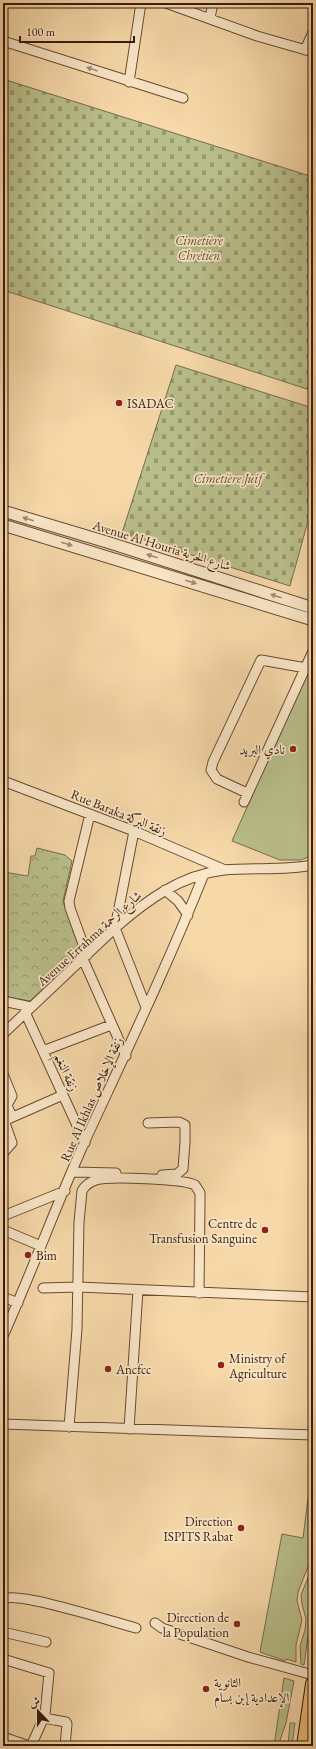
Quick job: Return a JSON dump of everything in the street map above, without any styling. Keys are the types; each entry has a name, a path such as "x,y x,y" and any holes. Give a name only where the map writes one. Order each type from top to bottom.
{"main road":[{"path":"304,1746 313,1684"}],"street":[{"path":"129,82 140,3"},
{"path":"166,3 257,36 309,51 313,32"},
{"path":"210,18 213,3"},
{"path":"3,41 183,98"},
{"name":"Avenue Al Houria شارع الحرية","path":"3,511 110,543 313,608"},
{"name":"Avenue Al Houria شارع الحرية","path":"3,525 313,620"},
{"path":"306,668 261,660 213,762 211,770 217,779 246,797 306,668 313,651"},
{"name":"Rue Baraka زنقة البركة","path":"3,781 134,831 225,870"},
{"path":"90,814 69,900 70,908 85,957 111,1025 126,1056"},
{"path":"134,831 115,928 146,1007"},
{"name":"Avenue Errahma شارع الرحمة","path":"296,868 313,865"},
{"name":"Avenue Errahma شارع الرحمة","path":"4,1032 133,912 165,890 204,874 225,870 296,868 313,870"},
{"name":"Rue Al Ikhlas زنقة الإخلاص","path":"3,1336 85,1143 126,1056 146,1007 188,915 204,874"},
{"path":"165,890 178,901 188,915"},
{"path":"3,1001 28,1009"},
{"name":"زنقة النغم","path":"28,1009 43,1051 85,1143"},
{"path":"43,1051 111,1025"},
{"path":"3,1074 12,1096 7,1105 12,1117"},
{"path":"3,1154 12,1143 5,1123 6,1120 63,1095"},
{"path":"73,1172 165,1175 177,1174 181,1172 184,1169 185,1125 179,1122 148,1123"},
{"path":"69,1427 75,1359 79,1222 82,1191 84,1187 98,1179 161,1180 191,1183 195,1185 200,1192 199,1293"},
{"path":"3,1216 65,1191"},
{"path":"3,1230 41,1246"},
{"path":"43,1288 78,1287 313,1297"},
{"path":"129,1429 138,1290"},
{"path":"3,1297 18,1303"},
{"path":"3,1424 313,1435"},
{"path":"3,1599 7,1597 21,1598 136,1628"},
{"path":"155,1623 162,1628 248,1657 313,1675"},
{"path":"3,1632 46,1642"},
{"path":"3,1659 49,1673 49,1687 44,1718 30,1746 3,1737"},
{"path":"44,1718 66,1722 65,1746"}],"green space":[{"name":"Cimetière Chrétien","path":"3,79 313,177 313,391 3,290"},
{"name":"Cimetière Juif","path":"176,365 313,408 313,503 290,586 122,533"},
{"name":"نادي البريد","path":"313,658 313,855 301,860 280,860 232,841"},
{"path":"37,848 65,855 72,861 63,901 81,953 30,1001 3,996 3,872 28,876 31,856 35,856"},
{"path":"308,1498 313,1502 313,1554 298,1592 297,1601 302,1620 296,1645 296,1662 286,1659 285,1661 260,1652 282,1534 303,1538"},
{"path":"313,1565 313,1601 304,1665 301,1664 300,1646 305,1630 306,1619 301,1595"},
{"path":"284,1678 294,1681 286,1723 278,1746 274,1746"},
{"path":"290,1723 295,1723 292,1746 288,1746"}],"place":[{"name":"ISADAC","path":"119,403"},
{"name":"نادي البريد","path":"293,749"},
{"name":"Centre de Transfusion Sanguine","path":"265,1230"},
{"name":"Bim","path":"28,1255"},
{"name":"Ministry of Agriculture","path":"221,1365"},
{"name":"Ancfcc","path":"108,1369"},
{"name":"Direction ISPITS Rabat","path":"241,1528"},
{"name":"Direction de la Population","path":"237,1624"},
{"name":"الثانوية الإعدادية إبن بسام","path":"206,1689"}]}
